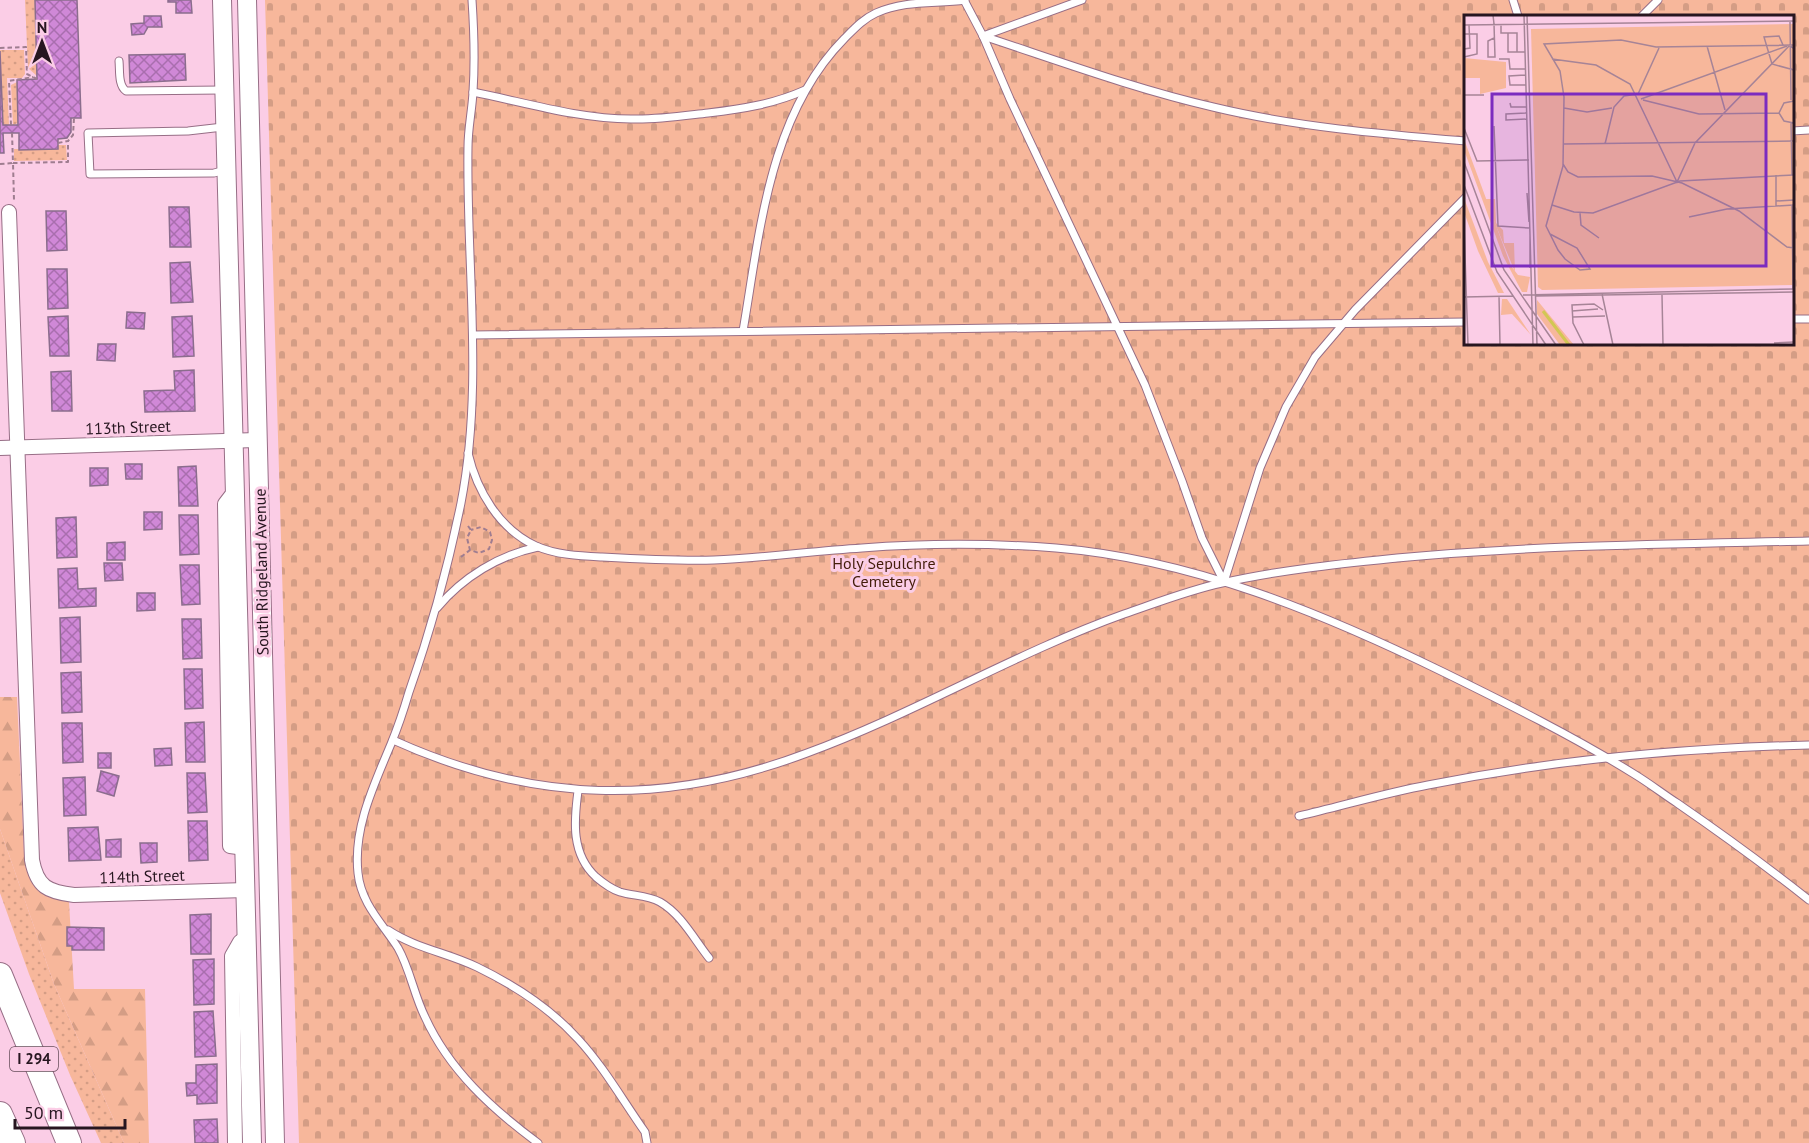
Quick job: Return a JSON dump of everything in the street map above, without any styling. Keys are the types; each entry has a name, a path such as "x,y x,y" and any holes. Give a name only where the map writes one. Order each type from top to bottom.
{"highway":[{"name":"I 294","path":"0,975 69,1143"},
{"path":"0,1114 13,1143"}],"main road":[{"name":"South Ridgeland Avenue","path":"222,0 252,1143"},
{"name":"South Ridgeland Avenue","path":"247,0 275,1143"}],"street":[{"path":"11,207 18,447"},
{"name":"113th Street","path":"0,448 257,440"},
{"name":"114th Street","path":"18,447 32,860 35,875 42,884 57,893 75,895 246,890"},
{"path":"235,1143 232,956 240,942 247,937"}],"lane":[{"path":"472,0 473,92 468,148 473,335 472,412 468,453 458,515 436,610 393,740 362,819 358,837 358,878 364,897 373,913 399,950 423,1015 446,1054 463,1076 497,1111 538,1143"},
{"path":"743,332 757,243 772,176 784,138 805,90 820,67 859,24 874,14 909,4 964,0 983,36 1010,99 1118,326 1162,429 1202,538 1224,582"},
{"path":"983,36 1082,0"},
{"path":"1513,0 1518,15"},
{"path":"1643,15 1658,0"},
{"path":"983,36 1173,97 1213,107 1318,126 1464,141"},
{"path":"119,61 122,88 126,91 225,90"},
{"path":"473,92 589,116 630,119 666,118 760,105 784,100 805,90"},
{"path":"226,127 188,131 88,133 90,174 214,173 227,170"},
{"path":"1794,131 1809,130"},
{"path":"1224,582 1260,468 1275,431 1315,357 1343,323 1464,199"},
{"path":"473,335 1464,322"},
{"path":"468,453 480,489 502,521 518,535 538,547 569,554 716,560 909,545 958,544 1055,548 1099,553 1144,562 1224,582 1334,622 1497,698 1635,774 1714,828 1809,900"},
{"path":"393,740 484,774 542,786 578,790 637,791 666,788 738,774 783,762 856,733 1088,627 1182,594 1224,582 1313,567 1447,553 1618,545 1809,541"},
{"path":"436,610 448,594 485,567 508,555 538,547"},
{"path":"1299,816 1427,785 1550,765 1809,745"},
{"path":"578,790 574,821 580,854 587,868 604,884 618,892 642,896 659,902 675,914 709,958"},
{"path":"383,927 398,937 478,968 527,995 554,1016 579,1039 606,1074 645,1132 647,1143"}],"path":[{"path":"0,48 26,47 27,74 35,78 9,81 10,125"},
{"path":"0,164 68,162 68,141 73,135 75,118"},
{"path":"11,207 12,133"},
{"path":"58,142 68,141"},
{"path":"458,515 471,530"},
{"path":"481,527 490,532 492,540 489,549 479,553 470,550 467,538 471,530 481,527"}],"green space":[{"path":"25,0 35,0 37,76 28,68"},
{"name":"Holy Sepulchre Cemetery","path":"265,0 1809,0 1809,1143 299,1143"},
{"path":"0,50 24,50 25,74 22,78 7,78 9,125 3,125"},
{"path":"17,82 18,123 13,125 11,85"},
{"path":"58,145 66,145 67,160 14,161 14,149 58,149"},
{"path":"0,697 17,697 24,853 29,875 41,893 69,902 74,989 145,989 149,1143 124,1143 54,984 0,829"},
{"path":"0,829 54,984 124,1143 101,1143 70,1075 29,974 0,893"}],"building":[{"path":"35,0 77,0 81,118 71,118 71,132 67,138 58,139 58,149 19,150 19,133 3,133 4,153 0,153 0,51 3,125 18,125 17,80 37,79"},
{"path":"168,0 191,0 192,13 176,13 176,2 168,2"},
{"path":"144,16 161,16 162,27 148,27 144,34 132,35 131,24 144,23"},
{"path":"185,54 186,80 130,83 129,55"},
{"path":"169,207 189,207 191,247 170,247"},
{"path":"46,211 66,211 67,250 47,251"},
{"path":"190,262 193,302 171,303 170,263"},
{"path":"47,269 67,269 68,308 48,309"},
{"path":"127,312 145,313 144,329 126,328"},
{"path":"68,316 69,356 50,356 48,317"},
{"path":"192,316 194,356 173,357 172,317"},
{"path":"98,344 116,344 115,361 97,360"},
{"path":"194,370 195,411 145,412 144,391 175,390 174,371"},
{"path":"71,371 72,411 52,411 51,372"},
{"path":"125,464 142,464 142,479 126,479"},
{"path":"196,466 198,506 179,506 178,467"},
{"path":"90,468 108,468 108,485 90,486"},
{"path":"144,512 162,512 162,529 144,530"},
{"path":"179,515 198,515 199,554 180,555"},
{"path":"76,517 77,557 57,558 56,518"},
{"path":"125,542 125,560 107,560 107,543"},
{"path":"104,563 122,563 123,580 105,581"},
{"path":"180,565 199,565 200,604 182,605"},
{"path":"77,568 78,589 96,588 96,606 59,608 58,569"},
{"path":"137,593 155,593 155,610 137,611"},
{"path":"80,617 81,662 61,663 60,618"},
{"path":"182,619 201,619 202,658 183,659"},
{"path":"184,669 202,669 203,708 185,709"},
{"path":"81,672 82,712 62,713 61,673"},
{"path":"204,722 205,762 186,762 185,723"},
{"path":"62,723 82,723 83,762 63,763"},
{"path":"171,748 172,765 155,766 154,749"},
{"path":"98,753 111,753 111,768 98,768"},
{"path":"101,771 119,776 114,796 97,791"},
{"path":"187,773 205,773 207,812 188,813"},
{"path":"85,777 86,815 64,816 63,778"},
{"path":"188,821 207,821 208,860 189,861"},
{"path":"98,827 101,860 69,861 68,828"},
{"path":"121,839 121,857 106,857 106,840"},
{"path":"140,843 157,843 157,862 141,863"},
{"path":"211,914 211,954 191,954 190,915"},
{"path":"67,927 104,928 104,950 72,950 72,946 67,946"},
{"path":"214,959 214,1004 194,1005 193,960"},
{"path":"213,1011 216,1056 195,1057 194,1012"},
{"path":"217,1064 217,1103 197,1104 197,1095 187,1096 186,1083 196,1083 196,1065"},
{"path":"217,1119 218,1143 195,1143 194,1120"}]}
